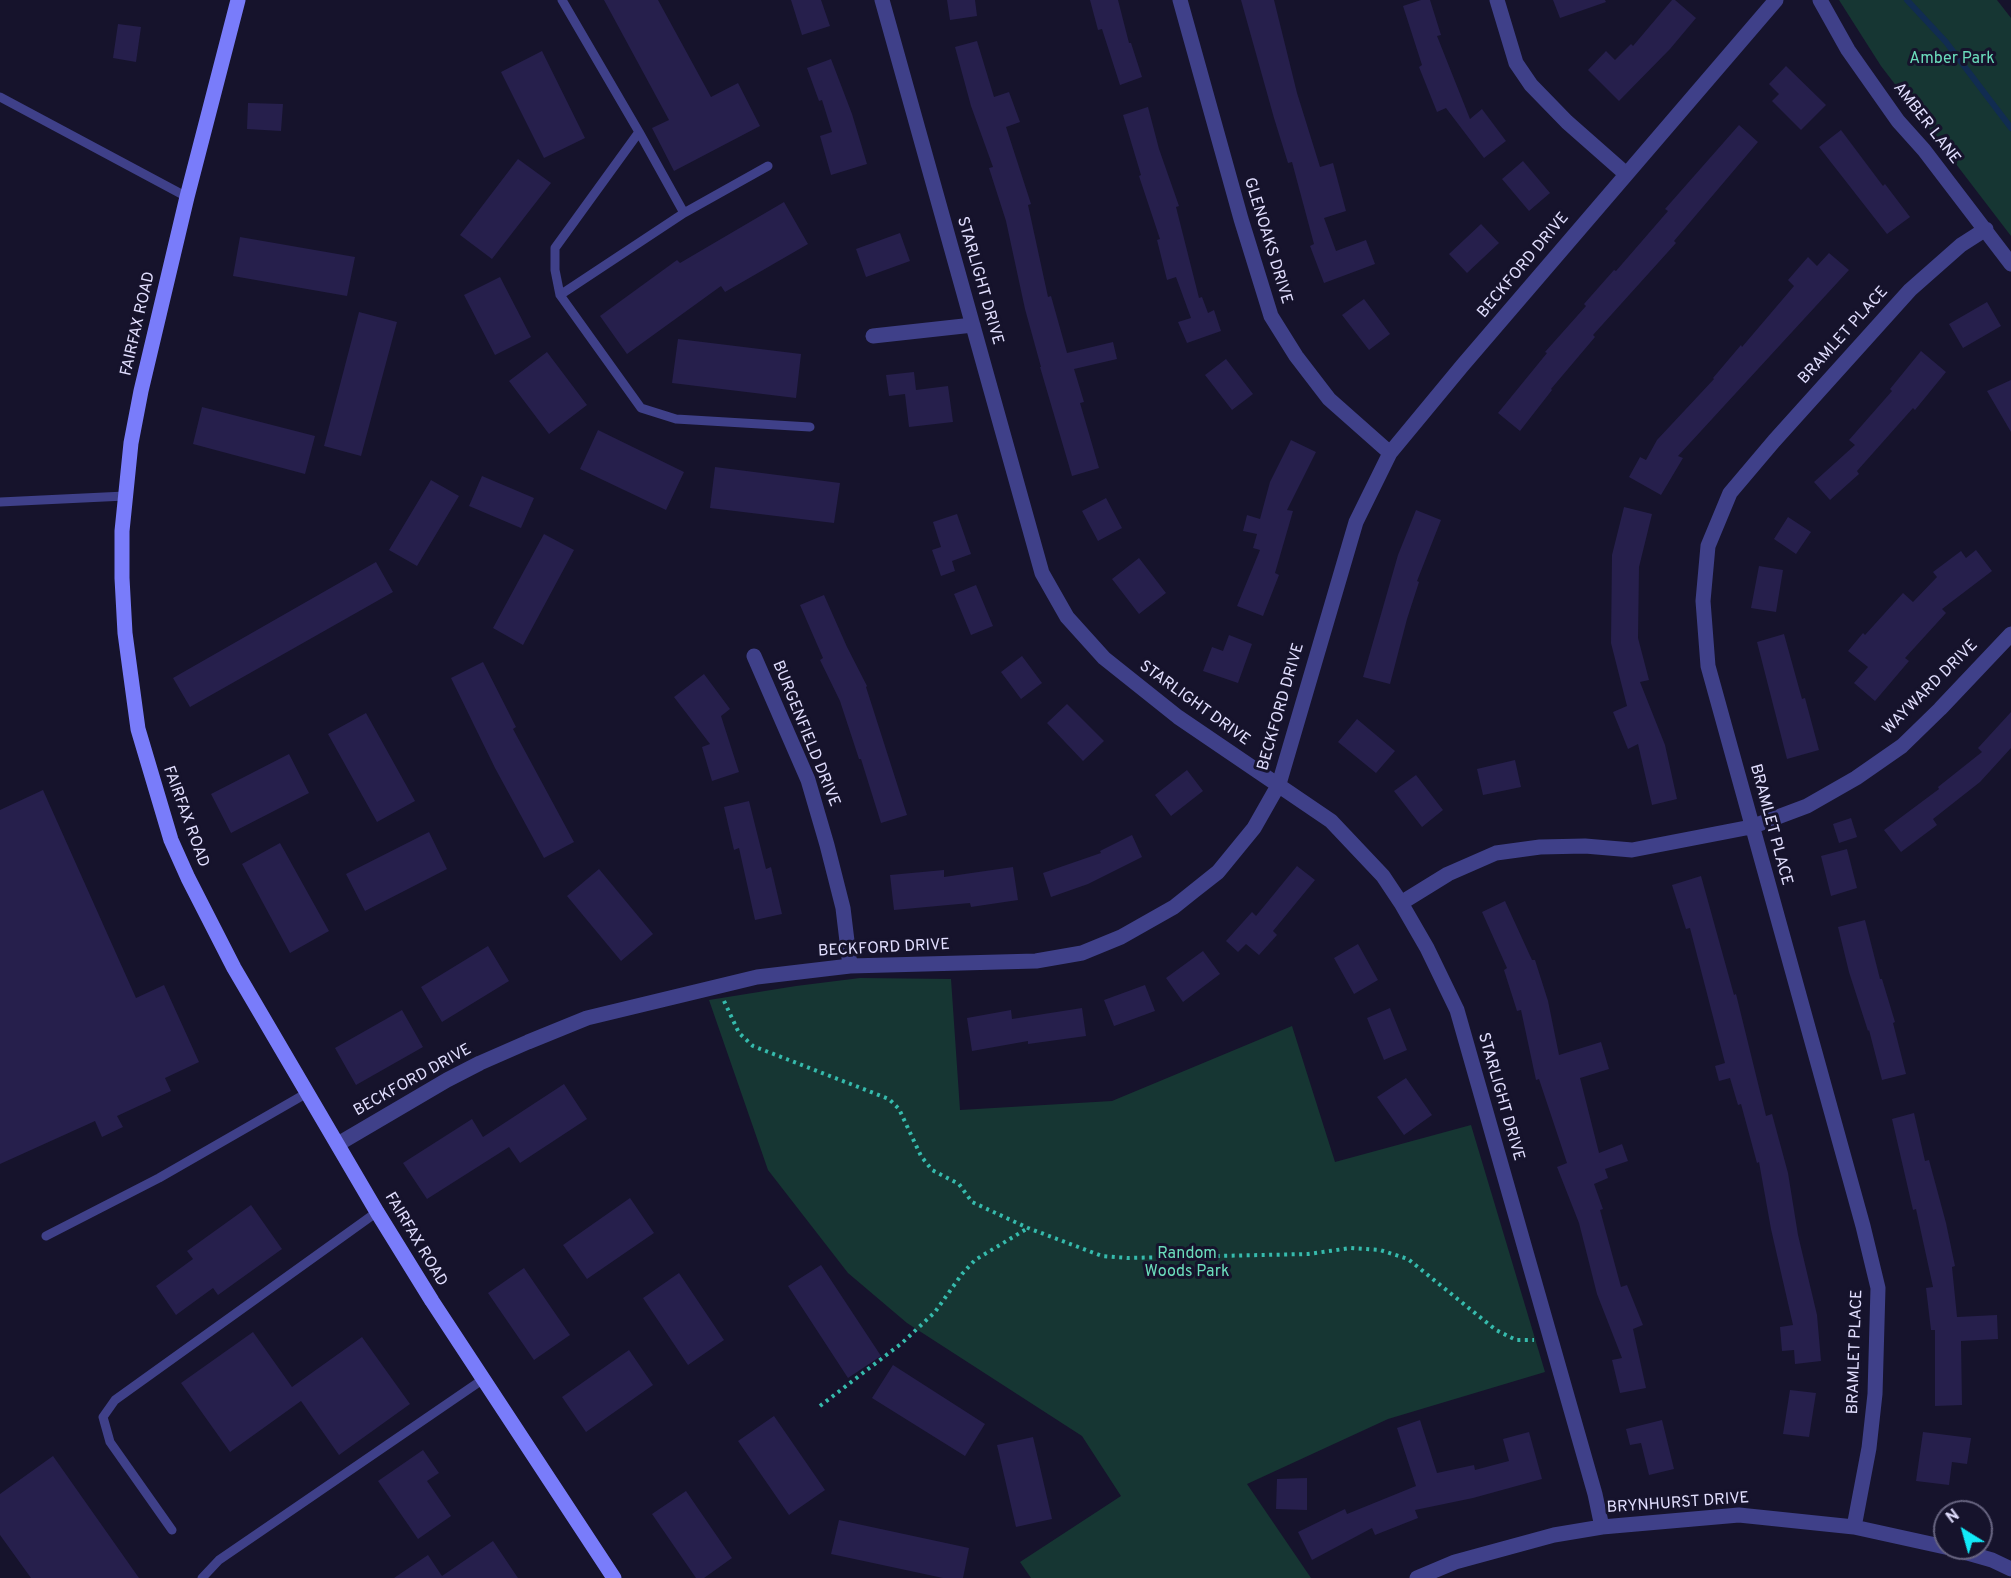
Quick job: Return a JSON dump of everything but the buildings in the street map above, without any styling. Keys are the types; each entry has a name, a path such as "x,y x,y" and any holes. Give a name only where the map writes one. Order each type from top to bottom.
{"street":[{"name":"FAIRFAX ROAD","path":"238,0 187,197 131,443 125,496 122,578 130,675 138,729 161,812 183,868 208,920 377,1212 482,1380 614,1578"},
{"name":"STARLIGHT DRIVE","path":"882,0 1042,573 1067,617 1104,658 1137,687 1178,717 1331,821 1383,876 1401,903 1427,948 1457,1010 1595,1494 1602,1527"},
{"name":"GLENOAKS DRIVE","path":"1180,0 1241,219 1271,316 1296,356 1329,399 1390,453"},
{"path":"1497,0 1516,63 1531,85 1567,122 1626,174"},
{"name":"BECKFORD DRIVE","path":"339,1144 480,1063 587,1018 757,977 850,966 1036,961 1082,953 1121,937 1174,907 1218,872 1254,828 1279,784 1356,522 1390,453 1776,0"},
{"name":"AMBER LANE","path":"1820,0 1848,50 1898,121 1924,150 2011,264"},
{"name":"BRAMLET PLACE","path":"1854,1527 1869,1448 1874,1404 1878,1288 1863,1226 1708,666 1703,601 1708,546 1730,493 1781,433 1910,290 1960,245 1986,229"},
{"path":"873,336 973,325"},
{"name":"WAYWARD DRIVE","path":"1401,903 1448,874 1496,853 1540,847 1585,846 1632,850 1751,828 1807,806 1856,778 1902,746 2011,634"},
{"name":"BURGENFIELD DRIVE","path":"754,656 807,780 843,908 850,966"},
{"name":"BRYNHURST DRIVE","path":"1417,1578 1455,1562 1516,1544 1602,1527 1739,1515 1854,1527 1933,1543"},
{"path":"1992,1560 2011,1569"}],"lane":[{"path":"562,0 684,213"},
{"path":"0,97 187,197"},
{"path":"639,132 555,248 555,270 560,295 641,408 676,418 810,427"},
{"path":"560,295 684,213 768,166"},
{"path":"0,502 125,496"},
{"path":"46,1236 159,1178 307,1093"},
{"path":"172,1530 110,1442 103,1417 115,1400 377,1212"},
{"path":"202,1578 219,1560 482,1380"}],"path":[{"path":"717,986 739,1033 753,1046 889,1098 899,1109 921,1156 932,1170 959,1184 972,1202 1028,1228 1102,1256 1127,1258 1308,1254 1351,1248 1380,1250 1408,1259 1496,1330 1516,1340 1551,1341"},
{"path":"820,1406 902,1343 935,1312 975,1260 1028,1228"}],"green space":[{"name":"Amber Park","path":"1839,0 1997,0 2011,18 2011,236 1881,66"},
{"name":"Random Woods Park","path":"860,978 951,979 960,1110 1112,1101 1292,1026 1335,1162 1471,1125 1545,1372 1388,1419 1247,1484 1311,1578 1031,1578 1020,1562 1121,1496 1082,1436 907,1323 848,1273 768,1170 709,1000"}],"waterway":[{"path":"1907,0 1946,42 2011,128"}]}
